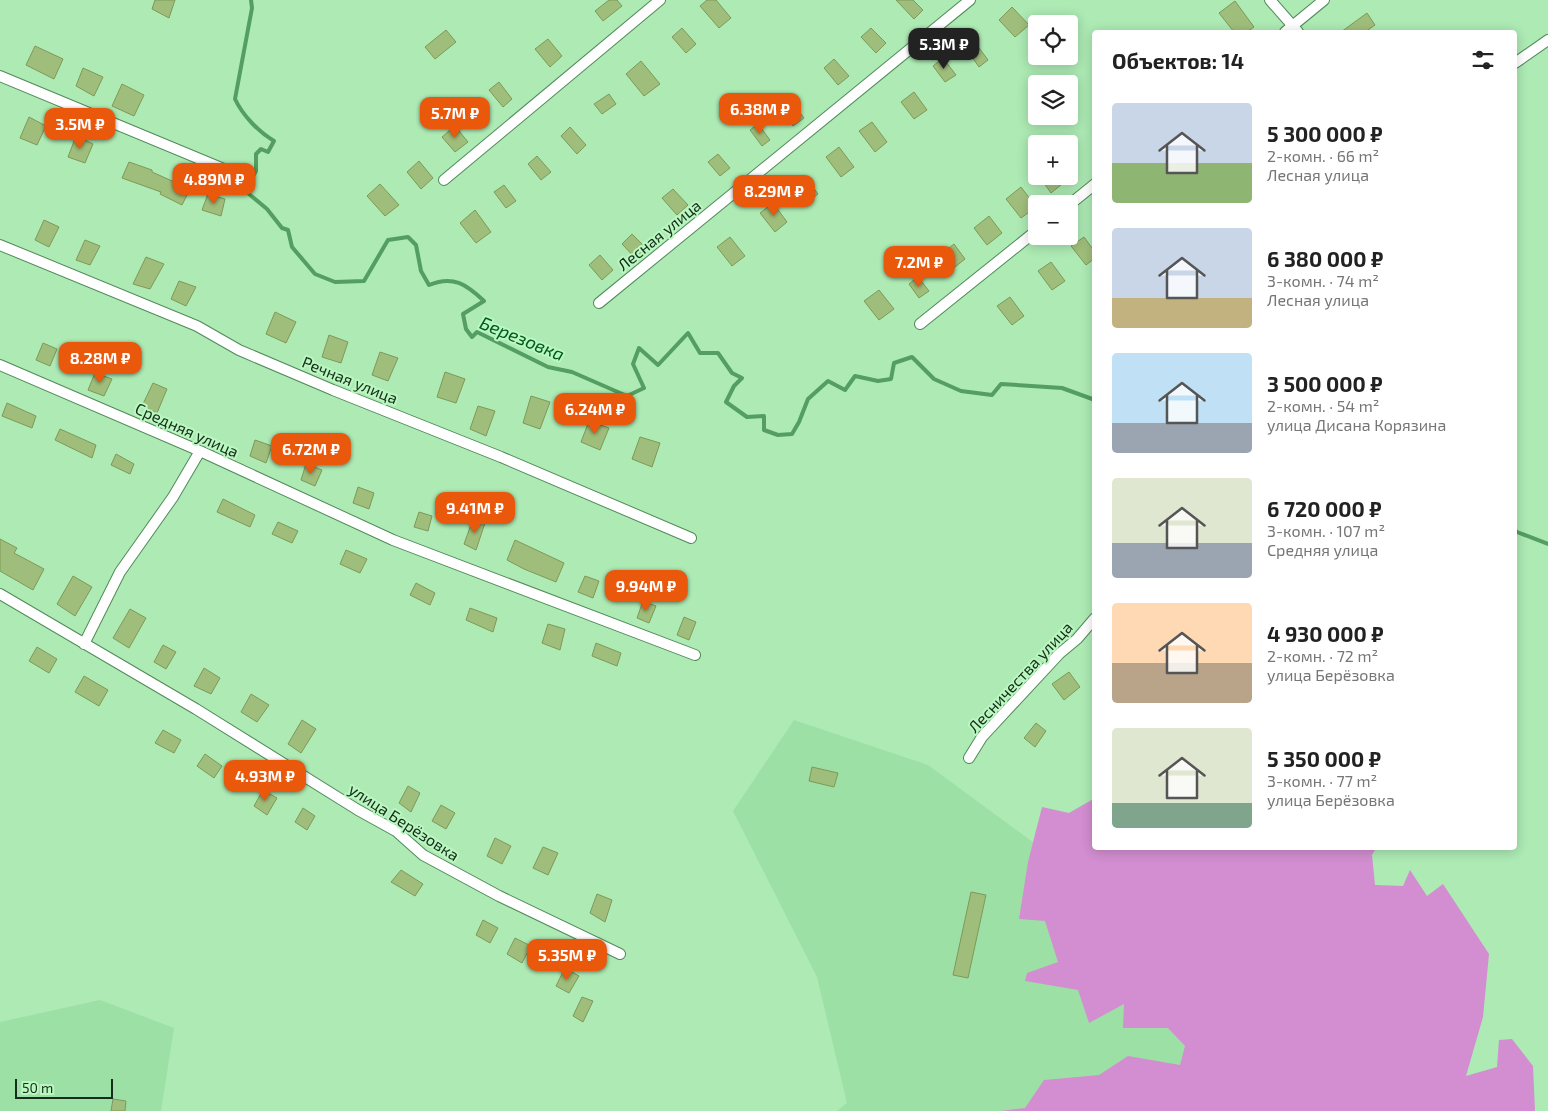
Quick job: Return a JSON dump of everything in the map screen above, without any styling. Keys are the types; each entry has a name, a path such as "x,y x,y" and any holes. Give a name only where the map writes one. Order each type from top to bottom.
{"street":[{"path":"444,180 660,0"},
{"name":"Лесная улица","path":"599,302 970,0"},
{"path":"1270,0 1292,30 1324,0"},
{"path":"1517,63 1548,40"},
{"path":"0,76 236,174"},
{"path":"1078,198 1092,186"},
{"path":"920,324 1028,237"},
{"name":"Речная улица","path":"0,245 197,326 239,350 691,538"},
{"name":"Средняя улица","path":"0,365 200,451 393,540 696,655"},
{"path":"84,644 120,572 173,497 200,451"},
{"name":"улица Берёзовка","path":"0,594 196,709 358,810 396,831 423,855 499,896 620,954"},
{"name":"Лесничества улица","path":"969,758 982,737 1059,654 1078,639 1092,622"}],"shaded area":[{"path":"794,720 928,765 1087,882 1235,1066 1083,1111 837,1111 847,1103 817,977 733,811"},
{"path":"1092,800 1092,850 1375,850 1372,855 1375,885 1403,886 1410,870 1427,896 1443,884 1489,954 1483,1017 1466,1076 1497,1067 1499,1040 1512,1039 1533,1066 1535,1111 1000,1111 1025,1108 1044,1080 1099,1075 1128,1056 1180,1065 1185,1046 1168,1028 1123,1028 1124,1004 1089,1023 1078,990 1025,981 1027,973 1058,962 1045,921 1019,919 1028,862 1042,807 1069,813"},
{"path":"100,1000 174,1028 161,1111 0,1111 0,1022"}],"building":[{"path":"155,0 175,0 169,18 152,9"},
{"path":"609,0 617,0 622,6 603,21 595,11"},
{"path":"707,0 716,0 731,18 719,28 700,6"},
{"path":"896,0 913,0 923,10 914,19"},
{"path":"1235,1 1254,27 1250,30 1232,30 1219,13"},
{"path":"1012,7 1028,26 1015,37 999,20"},
{"path":"1367,13 1375,25 1368,30 1344,30"},
{"path":"682,28 696,44 686,53 672,37"},
{"path":"871,28 886,43 876,53 861,37"},
{"path":"446,30 456,42 435,59 425,47"},
{"path":"971,37 988,60 979,67 962,43"},
{"path":"548,39 562,56 550,67 535,49"},
{"path":"35,46 63,59 54,79 26,65"},
{"path":"943,58 956,75 945,82 933,66"},
{"path":"834,59 849,76 838,85 824,68"},
{"path":"641,61 660,84 644,96 626,74"},
{"path":"83,68 103,77 94,96 76,86"},
{"path":"499,82 512,99 503,107 489,90"},
{"path":"122,84 144,95 134,116 112,106"},
{"path":"914,92 927,110 914,119 901,102"},
{"path":"609,94 616,104 602,114 594,104"},
{"path":"793,104 804,118 793,126 783,112"},
{"path":"29,117 46,126 37,145 20,138"},
{"path":"872,122 887,142 875,152 859,131"},
{"path":"758,124 770,140 762,146 750,130"},
{"path":"455,126 468,142 455,152 442,137"},
{"path":"570,127 586,145 577,154 561,136"},
{"path":"76,136 93,144 85,163 68,157"},
{"path":"839,147 854,167 841,177 826,157"},
{"path":"718,154 730,168 720,176 708,162"},
{"path":"537,156 551,172 541,180 528,164"},
{"path":"419,161 433,178 421,189 407,172"},
{"path":"129,162 152,170 152,172 190,189 182,205 160,194 161,192 122,178"},
{"path":"804,175 818,194 805,204 790,186"},
{"path":"380,184 399,205 385,216 367,196"},
{"path":"504,185 516,201 506,208 494,192"},
{"path":"1045,185 1061,185 1051,193"},
{"path":"1021,187 1028,196 1028,213 1021,218 1006,199"},
{"path":"673,189 688,205 677,215 662,198"},
{"path":"208,194 225,199 221,216 202,210"},
{"path":"773,203 787,222 775,232 760,213"},
{"path":"475,210 491,232 476,243 460,223"},
{"path":"989,216 1002,233 987,245 974,228"},
{"path":"44,220 59,227 49,247 35,240"},
{"path":"632,234 649,251 638,261 622,244"},
{"path":"730,237 745,256 732,266 717,247"},
{"path":"1084,237 1092,248 1092,260 1086,265 1071,246 1078,245 1078,241"},
{"path":"85,240 100,246 90,265 76,260"},
{"path":"954,244 965,259 950,271 939,256"},
{"path":"600,255 613,270 602,280 589,265"},
{"path":"146,257 164,264 150,289 133,284"},
{"path":"1051,262 1065,281 1052,290 1038,271"},
{"path":"918,277 929,291 919,298 909,284"},
{"path":"179,281 196,287 186,306 171,299"},
{"path":"879,290 894,309 879,320 864,301"},
{"path":"1010,297 1024,316 1012,325 997,306"},
{"path":"275,312 296,322 286,343 266,334"},
{"path":"329,335 348,342 341,363 322,357"},
{"path":"43,343 57,349 50,366 36,360"},
{"path":"380,352 398,358 388,381 372,375"},
{"path":"445,372 465,379 456,403 437,397"},
{"path":"95,373 112,379 104,396 88,390"},
{"path":"153,383 167,389 157,413 142,406"},
{"path":"531,396 550,402 540,429 523,423"},
{"path":"7,403 36,416 32,428 2,416"},
{"path":"478,406 495,411 486,436 470,429"},
{"path":"589,421 609,428 600,450 581,442"},
{"path":"60,429 96,445 92,458 55,440"},
{"path":"640,437 660,443 652,467 632,459"},
{"path":"255,440 272,446 266,463 250,456"},
{"path":"116,454 134,464 130,474 111,465"},
{"path":"306,464 322,470 315,486 301,480"},
{"path":"358,487 374,493 369,509 353,503"},
{"path":"223,499 255,515 250,527 217,512"},
{"path":"419,512 432,516 428,531 414,527"},
{"path":"473,519 485,523 476,550 464,544"},
{"path":"278,522 298,531 292,543 272,534"},
{"path":"0,539 17,548 14,553 44,569 33,590 0,571"},
{"path":"515,540 564,563 556,582 507,560"},
{"path":"346,550 367,559 360,573 340,564"},
{"path":"73,576 92,587 75,616 57,604"},
{"path":"585,576 599,581 593,598 578,592"},
{"path":"416,583 435,593 430,605 410,595"},
{"path":"643,601 656,606 649,623 637,618"},
{"path":"470,608 497,618 493,632 466,620"},
{"path":"130,609 146,618 129,648 113,638"},
{"path":"684,617 696,622 689,640 677,635"},
{"path":"548,624 565,629 560,650 542,643"},
{"path":"596,643 621,653 617,666 592,656"},
{"path":"163,645 176,652 166,669 154,662"},
{"path":"37,647 57,659 49,673 29,661"},
{"path":"204,668 220,678 211,694 194,686"},
{"path":"1069,672 1080,687 1064,700 1052,684"},
{"path":"84,676 108,690 99,706 75,692"},
{"path":"251,694 269,705 257,722 241,712"},
{"path":"302,720 316,729 301,753 288,744"},
{"path":"1036,723 1046,731 1035,747 1024,738"},
{"path":"163,730 181,740 174,753 155,743"},
{"path":"205,754 222,766 214,778 197,766"},
{"path":"812,767 838,773 834,787 809,781"},
{"path":"408,786 420,793 411,812 399,803"},
{"path":"263,790 277,798 267,815 254,806"},
{"path":"441,805 455,813 446,829 432,821"},
{"path":"303,808 315,816 307,830 295,822"},
{"path":"495,838 511,846 502,864 487,856"},
{"path":"543,847 558,853 548,875 533,868"},
{"path":"401,870 423,884 415,896 391,882"},
{"path":"971,892 986,895 968,978 953,975"},
{"path":"597,894 612,900 605,922 590,913"},
{"path":"483,920 498,928 490,943 476,935"},
{"path":"515,938 531,946 522,963 507,954"},
{"path":"565,968 579,976 569,993 556,986"},
{"path":"582,997 593,1001 583,1022 573,1016"},
{"path":"113,1099 126,1101 125,1111 111,1111"}],"waterway":[{"name":"Березовка","path":"251,0 252,8 235,99 252,123 274,141 268,152 261,149 256,154 256,171 249,183 249,194 267,209 282,228 288,230 292,247 315,274 335,282 364,281 388,240 408,237 416,245 421,271 429,285 445,281 459,283 484,301 463,314 466,329 472,337 477,332 548,367 572,372 627,396 644,388 633,364 639,348 658,365 688,333 700,353 718,353 732,373 742,378 734,386 726,402 747,417 764,416 764,430 778,435 792,434 808,399 828,381 845,390 855,376 878,381 891,379 894,363 912,357 934,379 961,391 992,395 1001,384 1062,388 1092,399"},
{"name":"Березовка","path":"1517,532 1548,544"}]}
